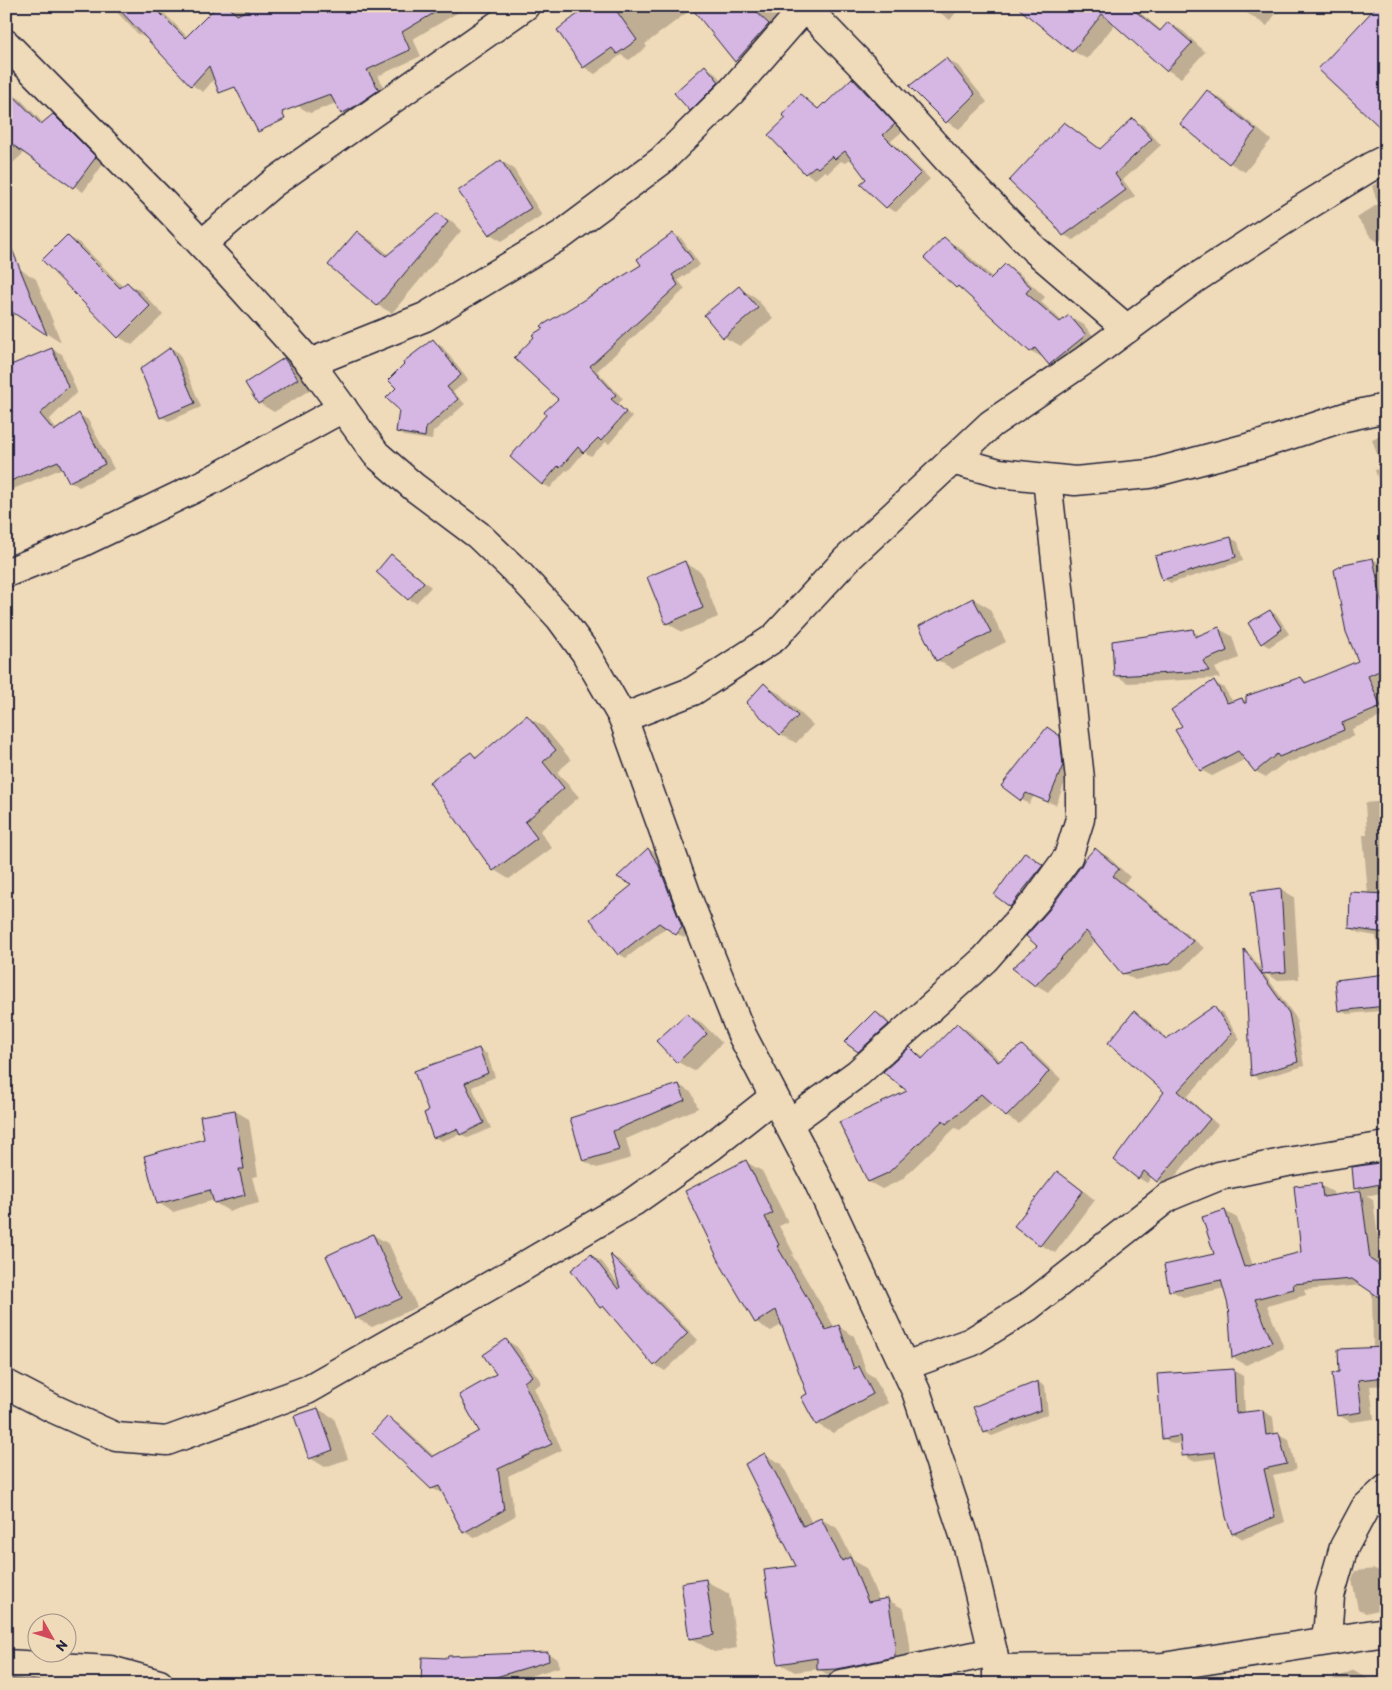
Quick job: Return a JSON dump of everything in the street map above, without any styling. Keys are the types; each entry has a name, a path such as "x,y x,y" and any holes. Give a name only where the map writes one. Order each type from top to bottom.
{"street":[{"path":"202,244 273,183 525,6"},
{"path":"310,363 425,317 564,234 660,161 731,92 805,7 875,79 949,161 1034,248 1127,329"},
{"path":"6,44 202,244 310,363 376,454 414,487 478,535 521,576 560,618 585,652 623,718 691,908 742,1034 816,1177 916,1390 968,1547 996,1668"},
{"path":"623,718 693,691 774,638 846,560 991,424 1085,360 1193,280 1284,220 1386,159"},
{"path":"6,572 81,543 210,481 343,408"},
{"path":"952,460 999,474 1075,482 1149,474 1262,444 1345,417 1386,408"},
{"path":"788,1124 858,1073 985,959 1036,901 1068,857 1080,819 1080,780 1047,479"},
{"path":"6,1384 52,1408 116,1437 167,1441 298,1394 499,1281 633,1202 712,1146 774,1098"},
{"path":"905,1366 971,1342 1028,1308 1168,1197 1219,1176 1287,1162 1386,1146"},
{"path":"1325,1641 1330,1596 1344,1547 1365,1508 1386,1489"},
{"path":"842,1684 996,1668 1163,1667 1386,1632"},
{"path":"6,1664 110,1670 159,1684"}],"building":[{"path":"116,6 153,6 185,38 217,6 228,6 237,15 256,6 446,6 402,32 410,50 367,70 379,90 341,114 330,94 282,112 285,119 258,132 235,87 219,93 209,66 191,86"},
{"path":"588,6 613,6 637,40 617,54 612,48 583,68 557,30"},
{"path":"690,6 750,6 769,24 735,62"},
{"path":"1016,6 1129,6 1160,31 1168,22 1192,43 1166,71 1102,14 1072,52"},
{"path":"1377,6 1386,6 1386,133 1318,69"},
{"path":"946,58 975,94 946,123 909,86"},
{"path":"705,65 719,82 690,111 674,93"},
{"path":"852,78 895,124 883,135 921,173 886,208 860,184 866,179 845,151 835,159 832,156 818,168 815,166 805,174 768,135 786,118 782,115 800,94 818,109"},
{"path":"6,88 41,124 53,114 96,157 73,188 6,140"},
{"path":"1207,90 1256,130 1229,164 1180,124"},
{"path":"1133,118 1152,139 1115,174 1126,190 1063,236 1054,224 1009,181 1064,122 1100,149"},
{"path":"501,160 531,208 489,235 458,191"},
{"path":"438,213 448,222 377,306 328,265 357,231 386,256"},
{"path":"673,233 693,260 672,275 678,285 590,366 616,395 611,399 626,412 601,441 598,438 583,453 578,447 542,485 510,457 546,415 544,412 558,399 514,358 534,337 532,335 543,328 541,326 641,265 637,259"},
{"path":"67,235 120,288 127,282 150,306 118,338 42,260"},
{"path":"7,237 47,335 6,308"},
{"path":"944,237 990,279 1005,264 1031,287 1026,293 1060,322 1069,315 1086,335 1049,365 1035,348 1030,352 958,286 956,288 924,258"},
{"path":"739,286 758,308 723,338 704,315"},
{"path":"433,339 461,375 447,387 458,399 426,428 425,437 396,432 399,410 386,398 396,388 388,380 404,364 403,362"},
{"path":"171,347 195,403 160,418 140,369"},
{"path":"52,348 68,387 40,414 54,431 79,413 105,464 69,482 58,461 6,483 6,367"},
{"path":"284,358 298,379 258,404 245,383"},
{"path":"1231,537 1236,557 1162,580 1155,556"},
{"path":"391,554 424,582 408,600 376,572"},
{"path":"1373,558 1386,621 1386,668 1368,676 1381,707 1342,723 1344,730 1279,757 1277,754 1255,772 1238,751 1200,771 1175,730 1182,726 1171,710 1214,680 1227,703 1242,698 1244,703 1246,703 1246,696 1301,677 1305,683 1358,661 1346,632 1334,570 1344,564"},
{"path":"685,561 703,608 666,624 647,577"},
{"path":"973,598 991,632 936,661 919,626"},
{"path":"1270,610 1282,629 1261,644 1248,623"},
{"path":"1219,627 1227,651 1203,661 1209,671 1114,676 1112,641 1193,629 1195,637"},
{"path":"764,683 798,716 780,735 746,703"},
{"path":"527,715 556,750 543,762 564,788 525,822 537,838 493,871 429,782 471,752 476,758"},
{"path":"1047,727 1060,736 1063,765 1048,802 1026,793 1021,801 1001,786"},
{"path":"648,848 659,866 682,927 676,935 659,923 618,955 590,919 632,885 617,877"},
{"path":"1095,848 1119,869 1113,876 1193,941 1170,963 1122,974 1086,931 1035,986 1012,968 1037,946 1026,936 1049,910 1084,860"},
{"path":"1025,852 1043,865 1010,907 994,895"},
{"path":"1281,888 1286,972 1262,974 1251,892"},
{"path":"1350,892 1386,894 1386,933 1349,928"},
{"path":"1244,949 1289,1013 1298,1062 1251,1076"},
{"path":"1386,974 1386,1006 1338,1011 1335,980"},
{"path":"1214,1006 1232,1033 1178,1091 1210,1119 1157,1182 1144,1171 1138,1179 1114,1160 1164,1092 1108,1043 1134,1011 1166,1039"},
{"path":"875,1011 889,1024 858,1052 844,1042"},
{"path":"687,1013 707,1034 677,1063 656,1041"},
{"path":"957,1023 998,1062 1022,1045 1049,1071 1006,1117 981,1094 946,1124 943,1120 888,1173 868,1182 839,1122 907,1091 883,1072 910,1047 922,1059"},
{"path":"479,1048 488,1073 465,1083 484,1123 460,1135 457,1129 433,1138 424,1113 428,1111 414,1071"},
{"path":"679,1084 685,1100 613,1131 619,1150 583,1161 570,1118"},
{"path":"235,1110 244,1169 239,1169 245,1195 214,1203 210,1190 157,1204 144,1156 204,1139 200,1116"},
{"path":"746,1160 773,1213 765,1217 779,1245 777,1246 826,1330 839,1325 854,1369 859,1366 873,1394 816,1425 801,1397 807,1394 776,1310 755,1323 722,1267 685,1191"},
{"path":"1385,1162 1386,1183 1354,1189 1352,1167"},
{"path":"1057,1171 1083,1191 1040,1246 1014,1226"},
{"path":"1321,1183 1323,1197 1361,1191 1370,1259 1386,1270 1386,1302 1352,1279 1293,1284 1294,1289 1255,1299 1272,1342 1232,1358 1228,1305 1221,1280 1169,1291 1164,1265 1214,1254 1202,1217 1225,1210 1244,1267 1301,1252 1294,1186"},
{"path":"373,1234 402,1298 355,1319 326,1256"},
{"path":"591,1254 618,1289 620,1288 610,1254 688,1333 654,1366 603,1306 600,1308 571,1270"},
{"path":"506,1339 532,1376 524,1382 552,1444 498,1469 504,1510 463,1533 439,1486 431,1489 372,1433 388,1416 432,1457 479,1431 459,1395 496,1374 483,1355"},
{"path":"1386,1347 1386,1377 1358,1380 1362,1412 1337,1416 1332,1373 1339,1372 1338,1349"},
{"path":"1234,1369 1236,1413 1263,1410 1266,1435 1279,1433 1287,1464 1264,1469 1275,1517 1232,1534 1226,1517 1215,1452 1182,1456 1180,1436 1162,1439 1157,1374"},
{"path":"1038,1381 1041,1410 984,1433 973,1407"},
{"path":"318,1408 333,1450 309,1459 294,1416"},
{"path":"765,1453 803,1526 821,1518 842,1561 850,1557 868,1602 888,1598 894,1635 895,1657 837,1669 817,1670 817,1658 778,1664 764,1570 796,1566 745,1464"},
{"path":"706,1579 714,1635 689,1639 681,1583"},
{"path":"548,1652 549,1661 486,1680 486,1684 421,1684 422,1657 447,1658 448,1656"}]}
